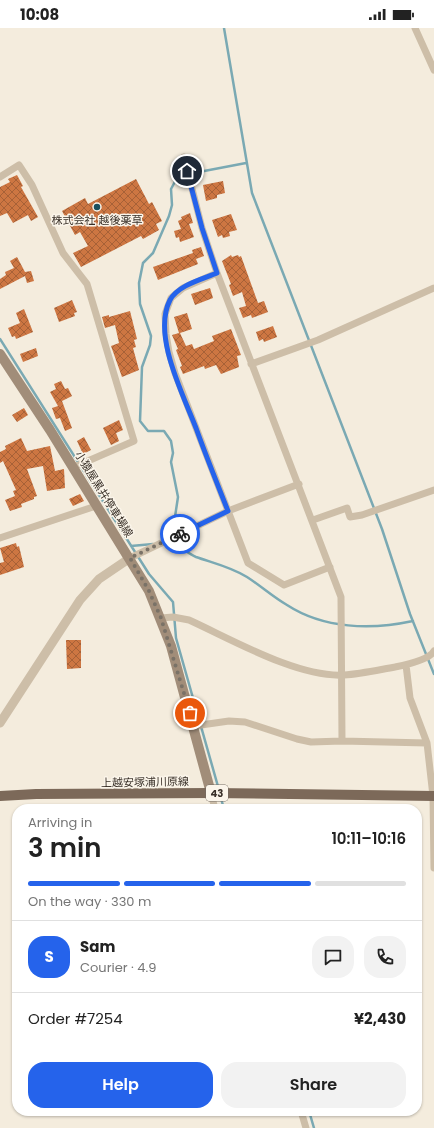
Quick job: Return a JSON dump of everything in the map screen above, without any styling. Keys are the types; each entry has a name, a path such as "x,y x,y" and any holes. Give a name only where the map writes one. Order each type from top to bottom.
{"main road":[{"name":"小猿屋黒井停車場線","path":"0,354 74,467 96,506 130,558 149,591 171,646 211,793"},
{"name":"上越安塚浦川原線","path":"0,796 36,794 211,793 434,796"}],"street":[{"path":"415,28 434,70"},
{"path":"184,157 202,228 217,273 251,364 313,520 341,597 343,675 342,741"},
{"path":"0,177 19,165 32,186 63,253 86,284 134,441 74,467"},
{"path":"217,273 183,288 171,298 165,314 166,334 175,374 248,563 265,575 284,585 330,567"},
{"path":"251,364 318,340 434,288"},
{"path":"0,723 80,600 99,579 130,558 228,511 299,484"},
{"path":"313,520 347,508 350,517 362,515 378,508 434,490"},
{"path":"0,538 96,506"},
{"path":"161,618 173,617 189,620 290,666 317,673 343,675 406,665 433,653"},
{"path":"406,665 410,698 427,743 434,796 434,868"},
{"path":"194,726 229,721 244,722 311,742 342,741 427,743"},
{"path":"211,793 214,804"},
{"path":"302,1116 306,1128"}],"building":[{"path":"17,175 23,186 21,187 38,217 31,221 28,215 13,223 7,213 0,216 0,187 10,182 8,179"},
{"path":"136,179 149,204 152,202 162,221 156,224 159,230 143,239 141,236 81,267 73,253 88,246 80,232 75,235 62,211 85,198 88,204"},
{"path":"223,181 225,193 217,195 217,198 206,201 203,185"},
{"path":"190,213 193,223 189,224 194,237 180,242 179,237 176,238 174,231 181,229 178,221 182,219 181,217"},
{"path":"231,214 237,230 229,232 230,236 223,238 222,235 218,237 212,220"},
{"path":"201,247 204,256 196,259 198,264 158,280 153,267 193,253 192,250"},
{"path":"231,255 232,257 238,255 239,257 241,256 258,303 264,301 268,312 252,318 251,315 243,318 239,308 246,306 242,292 233,296 229,285 231,284 222,261"},
{"path":"17,257 25,272 31,271 34,281 27,283 25,276 0,289 0,279 6,275 5,272 14,268 10,261"},
{"path":"210,288 213,298 195,305 191,294"},
{"path":"72,300 77,312 74,313 75,316 59,322 54,308"},
{"path":"24,309 33,332 16,339 15,336 12,337 8,328 20,323 16,313"},
{"path":"130,311 137,339 134,340 136,347 133,348 139,370 122,377 111,346 119,343 115,325 105,328 102,317 109,315 109,317"},
{"path":"187,313 192,329 180,333 186,346 192,344 194,349 214,341 212,336 231,329 241,355 237,356 239,367 221,374 216,365 205,369 204,366 183,374 180,367 182,366 176,350 178,349 172,335 179,333 174,317"},
{"path":"273,326 277,337 264,342 263,339 259,341 256,332"},
{"path":"36,348 38,356 23,362 20,354"},
{"path":"61,381 65,389 68,388 72,396 62,401 72,428 65,431 60,418 56,419 52,408 58,406 50,392 56,389 54,384"},
{"path":"24,408 28,415 17,422 12,415"},
{"path":"119,420 123,430 116,433 119,441 111,445 103,428"},
{"path":"84,437 91,450 83,454 77,441"},
{"path":"21,438 27,451 50,446 55,471 64,469 65,488 47,491 43,466 27,469 37,496 34,497 34,499 21,504 22,507 10,511 5,500 15,496 13,491 16,490 3,461 0,463 0,452 6,449 5,446"},
{"path":"80,494 84,501 73,506 69,499"},
{"path":"16,543 17,547 19,546 24,567 0,575 0,563 4,562 0,548"},
{"path":"66,640 81,640 81,668 67,669"}],"waterway":[{"path":"224,28 252,193 382,529 410,614 434,674"},
{"path":"171,543 178,497 171,462 173,453 171,441 164,431 148,431 140,421 142,367 150,345 151,336 140,304 139,283 143,263 153,253 169,216 172,205 171,189 178,176 246,163"},
{"path":"0,339 149,574 173,602 176,638 219,790"},
{"path":"170,543 177,545 196,557 241,574 252,580 277,599 301,613 316,619 332,623 364,626 381,626 413,621"},
{"path":"131,546 153,544"},
{"path":"220,795 223,804"},
{"path":"310,1116 314,1128"}],"way so far":[{"path":"180,534 130,558 149,591 161,618 171,646 190,713"}],"place":[{"name":"株式会社 越後薬草","path":"97,207"}],"route":[{"path":"180,534 228,511 175,374 166,334 165,314 171,298 183,288 217,273 202,228 187,171"}]}
